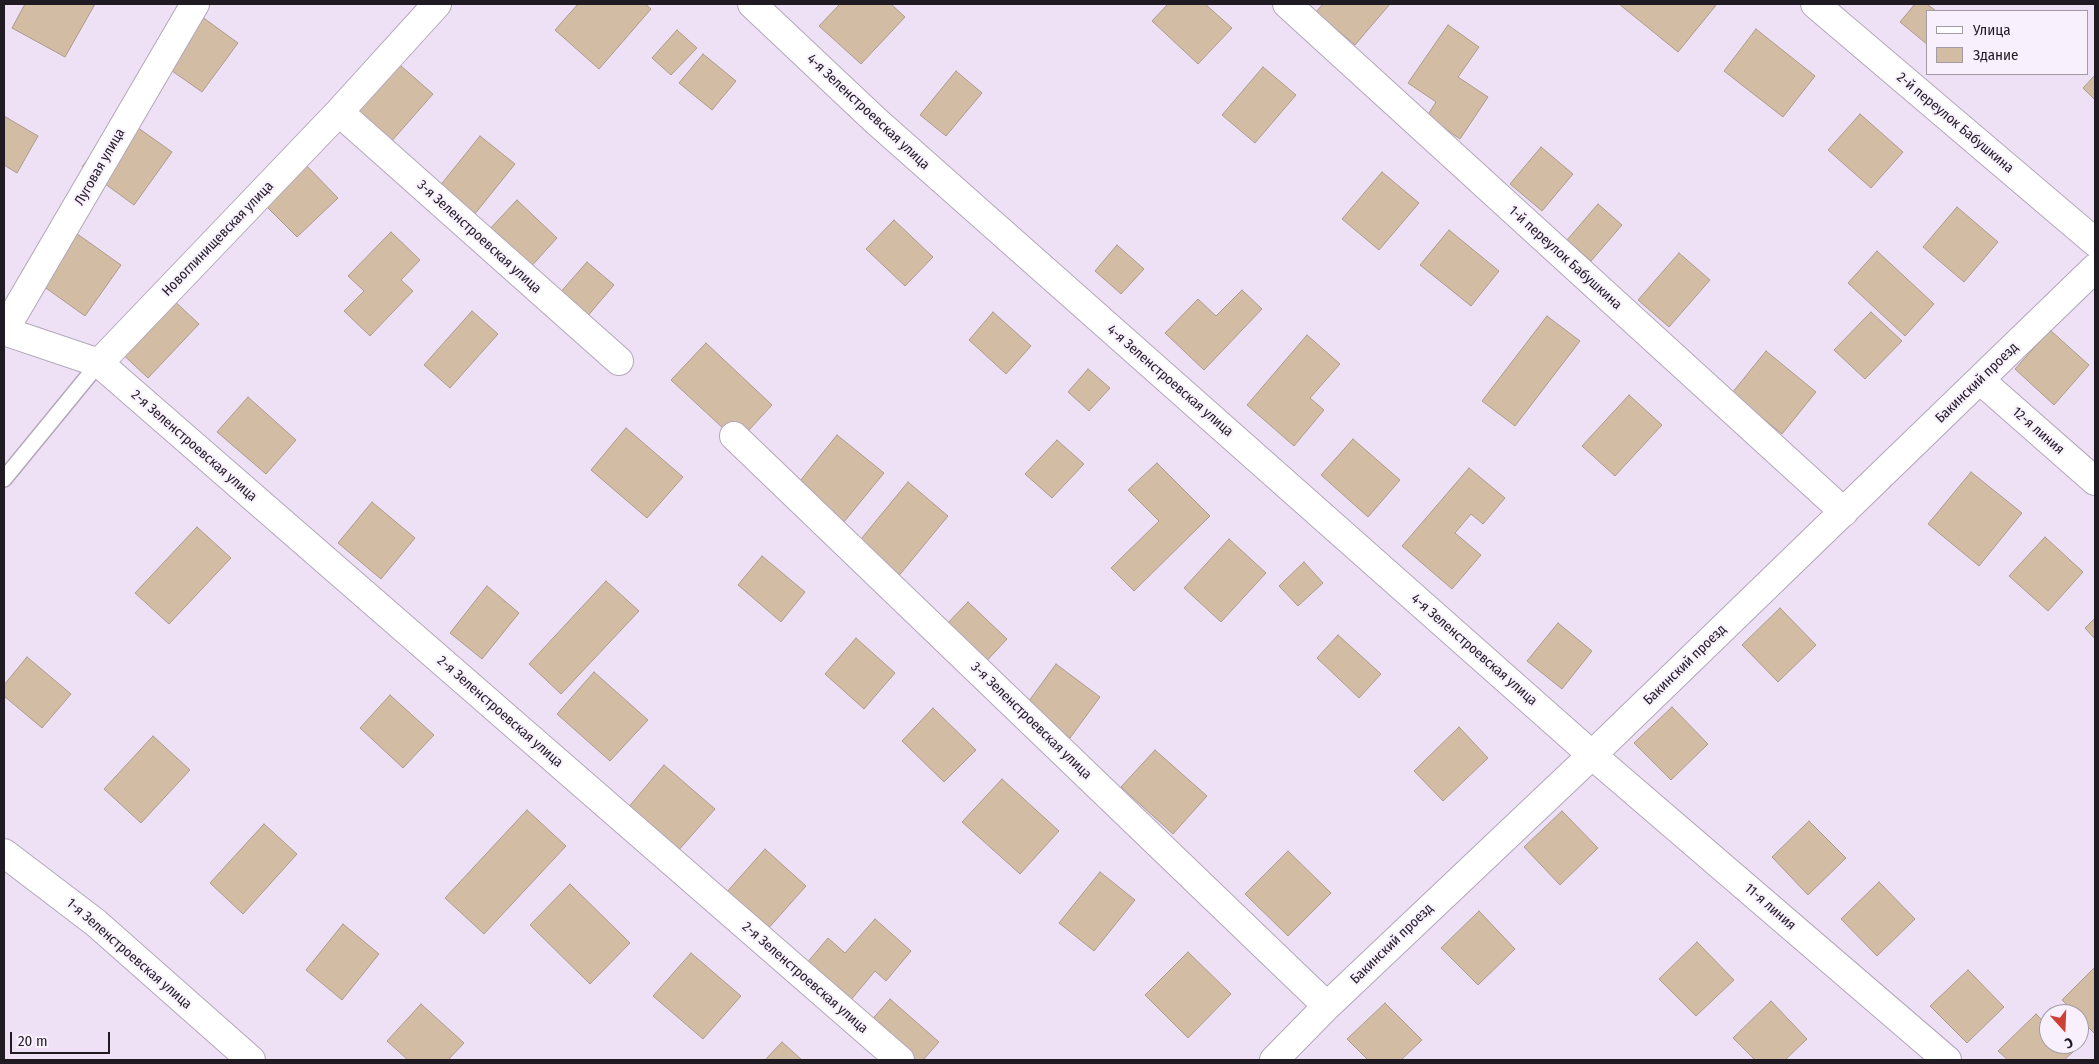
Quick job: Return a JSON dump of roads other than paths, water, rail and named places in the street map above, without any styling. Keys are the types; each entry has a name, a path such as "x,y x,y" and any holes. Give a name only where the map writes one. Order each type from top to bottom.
{"street":[{"name":"Луговая улица","path":"4,331 195,4"},
{"name":"Новоглинищевская улица","path":"99,363 339,112 437,4"},
{"name":"4-я Зеленстроевская улица","path":"752,4 875,120 1592,755"},
{"name":"1-й переулок Бабушкина","path":"1286,4 1844,512"},
{"name":"2-й переулок Бабушкина","path":"1815,4 2095,242"},
{"name":"3-я Зеленстроевская улица","path":"339,112 619,361"},
{"name":"Бакинский проезд","path":"1274,1060 1327,1006 1592,755 2095,268"},
{"path":"4,331 99,363"},
{"name":"2-я Зеленстроевская улица","path":"99,363 900,1060"},
{"name":"12-я линия","path":"1980,380 2095,481"},
{"name":"3-я Зеленстроевская улица","path":"734,436 1327,1006"},
{"name":"11-я линия","path":"1592,755 1947,1060"},
{"name":"1-я Зеленстроевская улица","path":"4,853 96,923 251,1060"}],"lane":[{"name":"Новоглинищевская улица","path":"4,479 99,363"}]}
